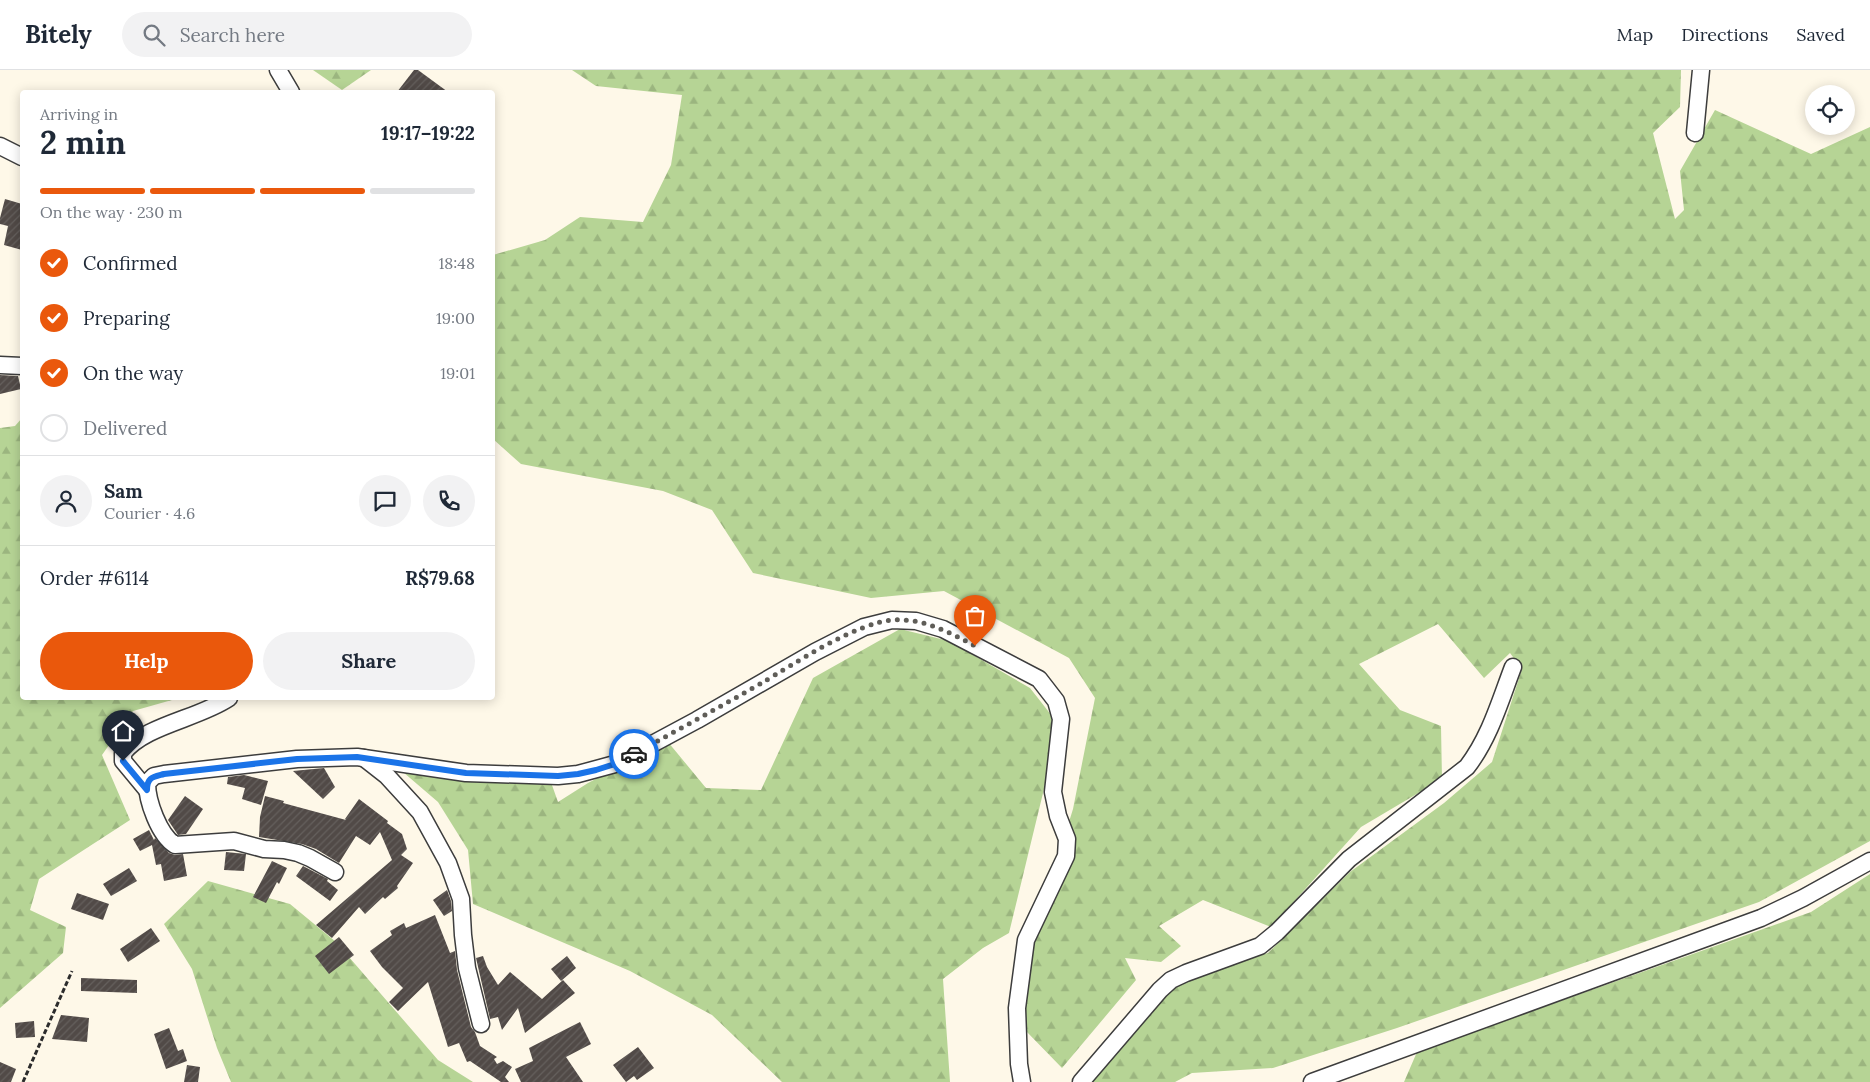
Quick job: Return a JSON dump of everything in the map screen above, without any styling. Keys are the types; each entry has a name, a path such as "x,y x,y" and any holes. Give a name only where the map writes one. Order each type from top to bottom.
{"street":[{"path":"278,70 290,90"},
{"path":"1695,134 1701,70"},
{"path":"0,146 20,156"},
{"path":"0,365 20,366"},
{"path":"335,872 298,853 264,849 234,841 175,845 164,837 147,790 147,783 150,779 164,774 297,759 364,758 466,773 558,776 578,774 606,767 623,759 697,720 815,652 864,627 892,620 916,621 943,629 1038,679 1056,701 1061,719 1052,792 1066,839 1066,856 1026,940 1017,1008 1019,1064 1022,1082"},
{"path":"1081,1082 1160,990 1171,980 1260,946 1281,928 1350,859 1467,767 1479,751 1486,737 1513,666"},
{"path":"147,790 123,761 123,753 129,745 144,736 225,700"},
{"path":"364,758 387,776 420,812 448,864 461,899 467,968 481,1024"},
{"path":"1312,1082 1761,918 1803,898 1870,861"}],"path":[{"path":"23,1082 72,971"}],"green space":[{"path":"313,70 371,70 342,90"},
{"path":"572,70 1681,70 1680,107 1653,133 1675,219 1684,210 1680,171 1715,110 1811,154 1870,127 1870,841 1759,902 1397,1028 1273,1068 1192,1073 1175,1082 1088,1082 1170,978 1268,953 1350,872 1444,803 1492,762 1522,669 1510,653 1484,678 1438,624 1359,664 1400,710 1441,726 1442,779 1361,827 1271,927 1203,900 1159,926 1181,946 1161,962 1125,958 1136,980 1062,1068 1026,1031 1024,967 1073,809 1095,698 1069,658 944,591 871,598 753,573 712,510 663,491 521,464 495,441 495,254 545,240 580,217 643,222 671,165 682,95 596,86"},
{"path":"20,420 20,700 172,700 133,711 102,755 130,820 39,879 30,910 66,927 63,953 0,1008 0,428 15,426"},
{"path":"900,629 949,641 1030,688 1052,716 1052,756 1009,933 983,948 943,979 950,1082 782,1082 712,1015 630,971 473,904 468,850 438,802 389,760 547,771 558,802 588,783 668,742 706,788 761,790 813,678"},
{"path":"1870,874 1870,1082 1404,1082 1417,1052 1811,912"},
{"path":"208,881 290,904 336,942 438,1060 473,1082 231,1082 217,1048 192,969 164,924"}],"building":[{"path":"414,70 418,70 445,90 399,90"},
{"path":"5,199 20,203 20,249 4,245 8,226 0,224"},
{"path":"0,375 18,376 20,389 0,394"},
{"path":"324,768 335,787 323,799 293,771"},
{"path":"244,775 268,781 261,805 242,799 245,788 227,784 228,777"},
{"path":"185,796 203,809 186,834 178,835 168,820"},
{"path":"265,796 284,801 283,803 346,820 359,799 402,834 407,849 401,855 413,863 397,886 398,888 385,899 383,897 365,914 359,907 332,938 316,925 392,860 380,832 370,845 356,836 339,863 316,849 302,844 259,837 260,817"},
{"path":"149,830 154,840 155,838 169,853 175,855 183,854 187,876 164,881 161,864 156,865 152,845 140,851 133,839"},
{"path":"226,852 246,854 244,871 224,870"},
{"path":"272,861 287,868 266,903 253,897"},
{"path":"303,866 328,879 327,881 338,890 330,901 296,876"},
{"path":"129,868 137,881 111,896 103,884"},
{"path":"447,890 452,911 444,916 433,900"},
{"path":"77,893 109,904 103,920 71,909"},
{"path":"435,915 450,953 455,951 457,970 471,1027 480,1046 497,1057 494,1059 497,1064 503,1061 512,1067 505,1077 509,1082 501,1082 470,1061 467,1062 459,1043 448,1047 428,982 398,1011 389,1002 403,988 382,967 370,951 392,935 390,931 404,923 406,928"},
{"path":"151,928 160,941 128,962 120,949"},
{"path":"339,937 354,955 329,974 315,956"},
{"path":"483,956 487,967 498,985 510,972 542,999 563,980 575,993 525,1033 518,1008 502,1030 498,1017 490,1019 476,958"},
{"path":"567,956 576,968 561,981 551,969"},
{"path":"81,978 137,980 137,993 81,991"},
{"path":"61,1015 89,1018 87,1042 52,1039"},
{"path":"34,1021 35,1037 16,1038 15,1023"},
{"path":"580,1022 591,1044 566,1057 583,1082 521,1082 515,1069 533,1061 529,1048"},
{"path":"169,1028 178,1051 183,1049 187,1061 166,1069 154,1034"},
{"path":"638,1047 654,1068 637,1080 634,1076 626,1082 613,1065"},
{"path":"0,1062 16,1069 11,1082 0,1082"},
{"path":"187,1065 200,1067 198,1082 184,1082"}],"way so far":[{"path":"634,754 815,652 864,627 892,620 916,621 943,629 975,646"}],"route":[{"path":"123,761 147,790 147,783 154,776 297,759 357,757 466,773 558,776 596,770 615,764 634,754"}]}
